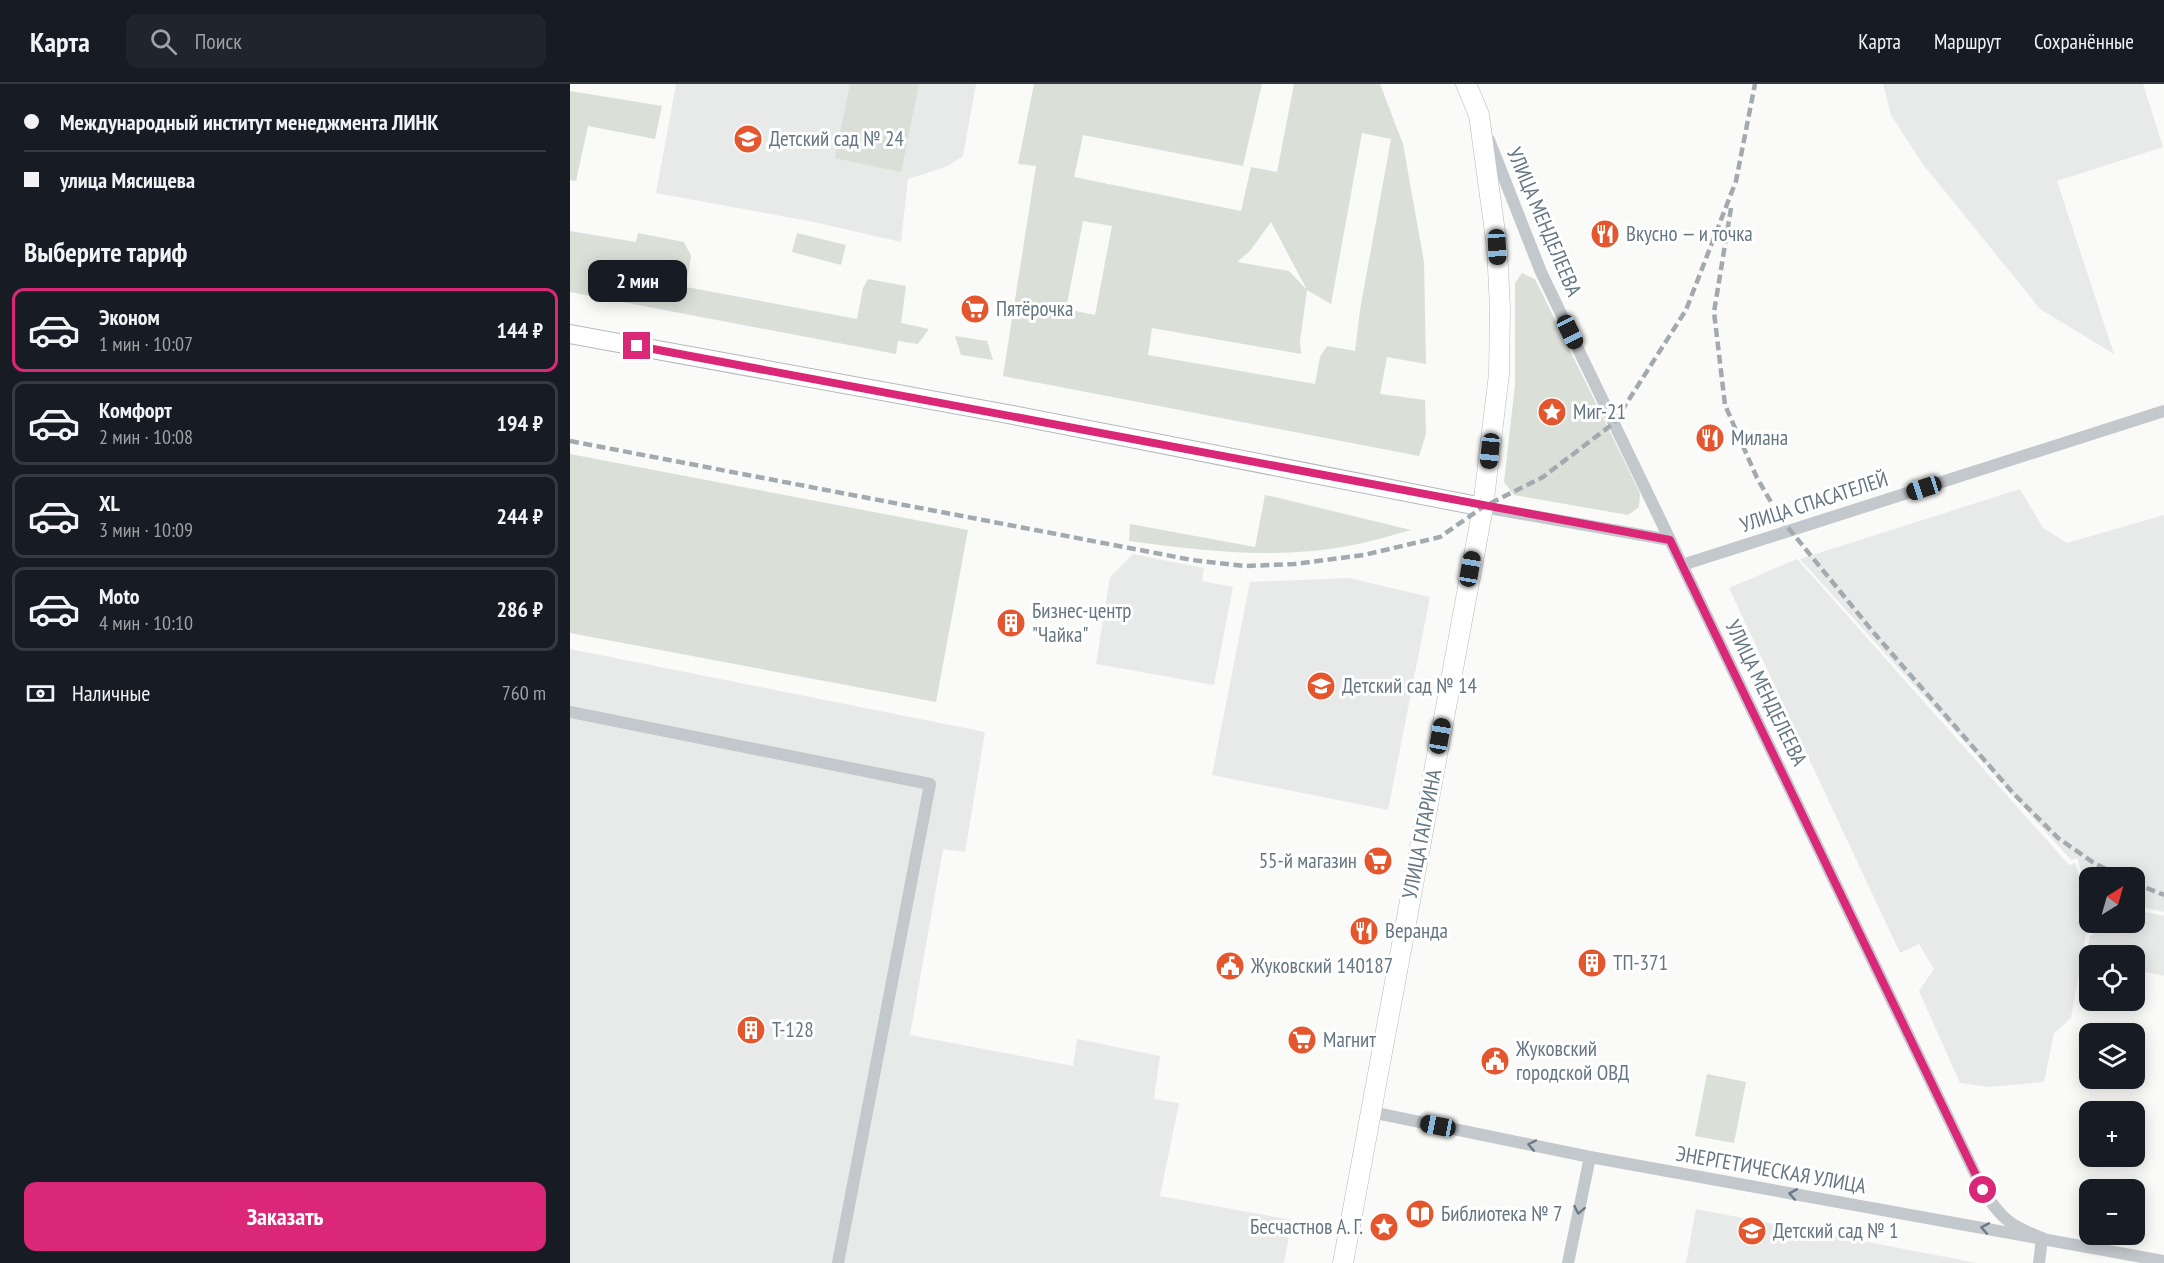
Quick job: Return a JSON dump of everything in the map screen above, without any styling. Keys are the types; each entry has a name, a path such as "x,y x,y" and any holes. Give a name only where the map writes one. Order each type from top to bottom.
{"main road":[{"name":"УЛИЦА ГАГАРИНА","path":"1343,1263 1483,507 1499,374 1500,308 1497,247 1479,115 1466,84"},
{"path":"570,334 1012,415 1483,507"}],"street":[{"name":"УЛИЦА МЕНДЕЛЕЕВА","path":"1479,115 1541,272 1983,1190 1994,1209 2013,1227 2042,1238"},
{"name":"УЛИЦА СПАСАТЕЛЕЙ","path":"1682,565 2164,411"},
{"path":"1483,507 1670,540"},
{"path":"570,712 930,784 838,1263"},
{"name":"ЭНЕРГЕТИЧЕСКАЯ УЛИЦА","path":"1371,1112 1590,1157 2164,1261"},
{"path":"1569,1263 1590,1157"},
{"path":"2038,1263 2042,1238"}],"shaded area":[{"path":"676,84 976,84 963,156 948,166 908,179 901,242 814,222 656,193"},
{"path":"850,84 919,84 901,172 835,158"},
{"path":"1034,84 1262,84 1243,166 1083,135 1074,177 1241,211 1251,167 1277,172 1294,84 1380,84 1403,144 1424,262 1426,364 1387,357 1380,394 1425,400 1426,434 1419,456 1003,376 1036,166 1018,164","holes":["1362,133 1391,139 1360,310 1355,351 1327,346 1320,357 1315,384 1148,355 1152,328 1301,354 1300,341 1307,290 1331,304","1083,221 1112,226 1095,315 1066,309","1271,222 1306,288 1306,289 1289,271 1237,262 1250,251"]},
{"path":"1883,84 2143,84 2163,147 2057,181 2114,354 2040,309 1922,163 1891,115"},
{"path":"570,91 662,106 655,139 588,126 576,181 570,180"},
{"path":"570,231 636,242 638,233 684,242 691,256 686,287 857,319 863,288 868,279 906,286 901,323 929,329 918,344 898,341 896,354 570,292"},
{"path":"797,233 846,245 841,265 792,252"},
{"path":"1522,273 1535,279 1640,493 1639,507 1628,515 1514,495 1504,482 1515,385 1515,283"},
{"path":"955,336 987,341 993,360 961,355"},
{"path":"570,454 968,530 936,702 570,633"},
{"path":"2020,489 2043,528 2067,543 2164,515 2164,912 2145,907 2145,867 2080,867 2077,858 2071,860 1800,559"},
{"path":"1265,495 1411,530 1353,545 1297,552 1213,551 1129,541 1130,524 1255,547"},
{"path":"1133,554 1204,568 1202,581 1233,587 1214,685 1096,664 1110,577"},
{"path":"1797,559 2069,865 2075,863 2079,876 2079,933 2088,933 2084,945 2079,945 2079,973 2071,1018 2054,1033 2044,1082 1989,1087 1960,1083 1919,991 1934,969 1919,944 1900,953 1729,588"},
{"name":"Детский сад № 14","path":"1349,578 1430,597 1388,810 1212,775 1250,582"},
{"path":"570,649 985,732 965,852 943,849 910,1035 1073,1066 1077,1039 1160,1056 1154,1099 1179,1103 1160,1196 1292,1220 1284,1263 570,1263"},
{"path":"2145,912 2164,916 2164,976 2145,972 2145,945 2088,945 2090,936 2096,933 2145,933"},
{"path":"1707,1074 1746,1082 1734,1143 1695,1136"},
{"name":"Детский сад № 1","path":"1696,1209 1930,1254 1977,1263 1686,1263"}],"railway":[{"path":"570,441 1192,560 1245,566 1295,564 1364,555 1440,537 1483,507 1543,477 1614,423 1686,310 1736,181 1755,84"},
{"path":"1731,208 1714,312 1725,405 1757,478 1781,519 1874,633 2013,793 2058,838 2102,867"},
{"path":"2145,887 2164,895"}],"place":[{"name":"Детский сад № 24","path":"748,139"},
{"name":"Вкусно — и точка","path":"1605,234"},
{"name":"Пятёрочка","path":"975,309"},
{"name":"Миг-21","path":"1552,412"},
{"name":"Милана","path":"1710,438"},
{"name":"Бизнес-центр \"Чайка\"","path":"1011,623"},
{"name":"Детский сад № 14","path":"1321,686"},
{"name":"55-й магазин","path":"1378,861"},
{"name":"Веранда","path":"1364,931"},
{"name":"ТП-371","path":"1592,963"},
{"name":"Жуковский 140187","path":"1230,966"},
{"name":"Т-128","path":"751,1030"},
{"name":"Магнит","path":"1302,1040"},
{"name":"Жуковский городской ОВД","path":"1495,1061"},
{"name":"Библиотека № 7","path":"1420,1214"},
{"name":"Бесчастнов А. Г.","path":"1384,1227"},
{"name":"Детский сад № 1","path":"1752,1231"}],"route":[{"path":"637,346 860,386 1483,507 1670,540 1983,1190"}]}
